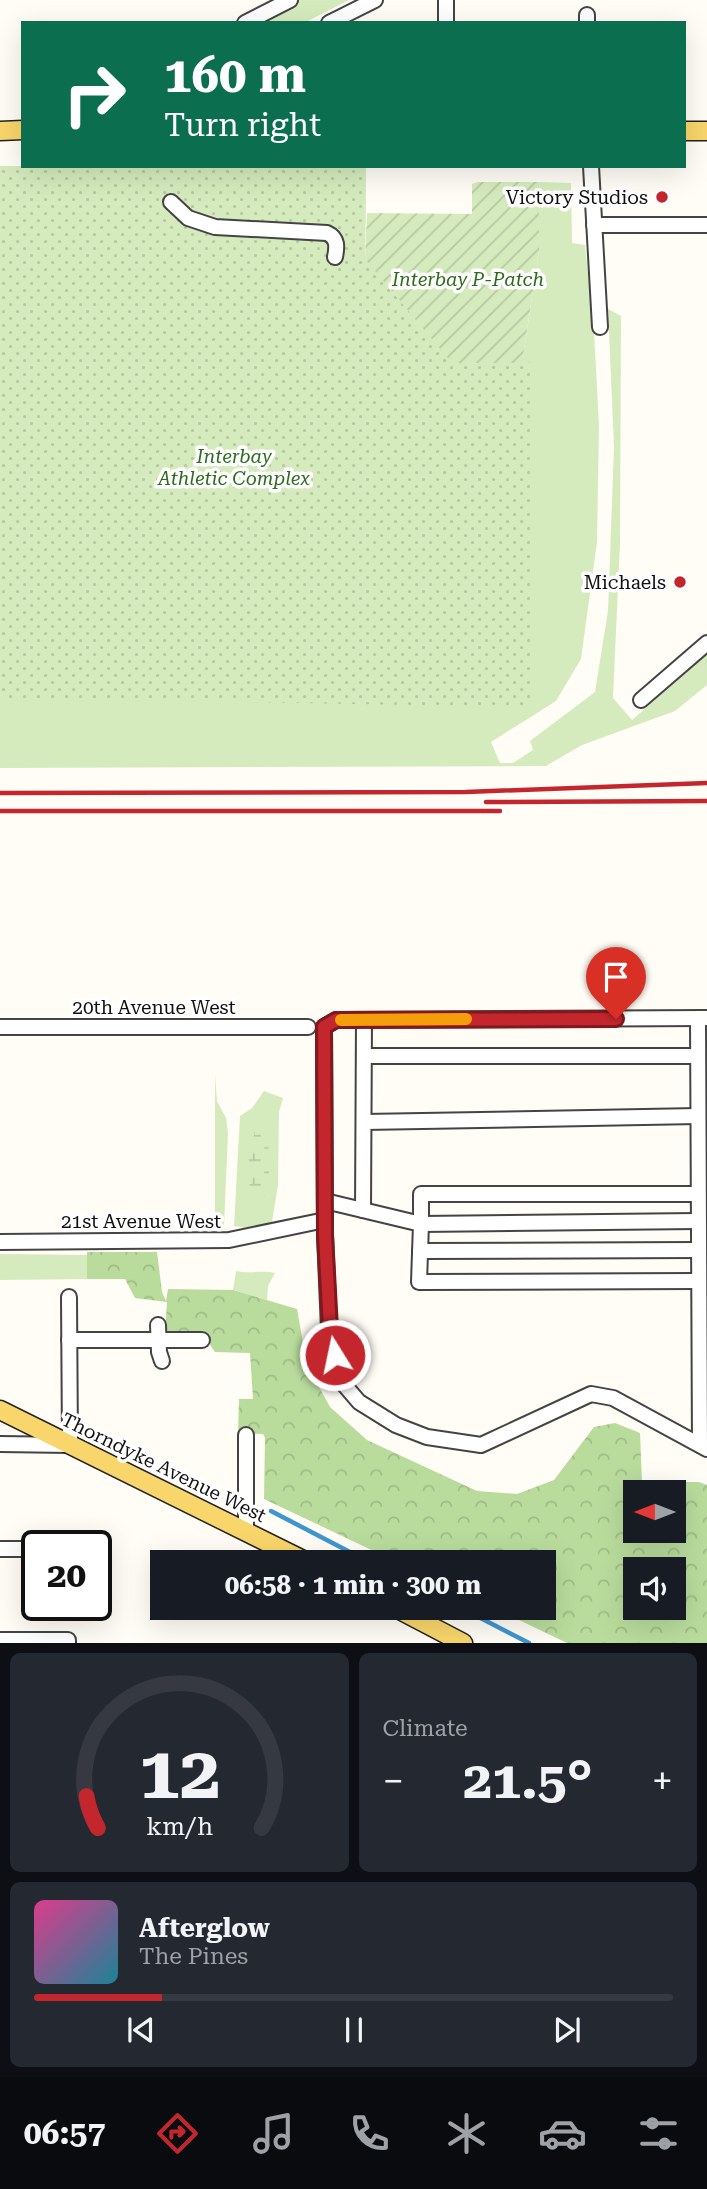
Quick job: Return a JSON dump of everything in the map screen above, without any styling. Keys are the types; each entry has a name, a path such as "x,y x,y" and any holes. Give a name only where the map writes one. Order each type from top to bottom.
{"main road":[{"path":"0,131 21,130"},
{"path":"686,131 707,131"},
{"name":"Thorndyke Avenue West","path":"0,1410 284,1550"},
{"path":"419,1620 463,1643"}],"street":[{"path":"249,21 290,0"},
{"path":"333,21 375,0"},
{"path":"446,0 446,21"},
{"path":"591,168 600,327"},
{"path":"171,202 188,218 215,227 327,233 336,244 335,257"},
{"path":"594,225 707,225"},
{"path":"641,700 707,643"},
{"path":"702,1018 698,1056 698,1116 702,1152 698,1194 701,1247 698,1281 702,1304 703,1447 613,1398 592,1394 481,1445 427,1437 396,1425 359,1402 341,1381 330,1329 325,1220 324,1027 336,1020 364,1020 702,1018"},
{"path":"363,1210 364,1020"},
{"name":"20th Avenue West","path":"0,1027 308,1027"},
{"path":"364,1056 698,1056"},
{"path":"364,1122 698,1116"},
{"path":"698,1194 421,1194 419,1282 698,1281"},
{"path":"325,1200 421,1224 698,1222"},
{"name":"21st Avenue West","path":"0,1242 229,1240 325,1220"},
{"path":"420,1251 701,1247"},
{"path":"0,1444 70,1445 69,1297"},
{"path":"69,1340 158,1332 202,1340"},
{"path":"158,1332 162,1361"},
{"path":"246,1435 246,1530"},
{"path":"0,1549 21,1549"},
{"path":"0,1640 68,1642"}],"green space":[{"path":"297,0 349,0 308,21 256,21"},
{"name":"Interbay Athletic Complex","path":"0,166 366,168 365,259 529,363 523,356 539,251 539,182 571,183 572,243 585,245 594,332 599,425 597,542 581,659 556,701 491,742 500,763 513,763 533,750 530,741 595,692 608,611 614,447 608,309 621,316 620,543 613,698 632,720 707,655 707,685 675,711 582,745 546,766 0,768"},
{"name":"Interbay Athletic Complex","path":"0,166 366,168 365,259 452,363 530,363 530,707 0,698"},
{"name":"Interbay P-Patch","path":"539,182 539,251 523,356 530,363 452,363 365,259 367,213 472,214 472,184"},
{"path":"215,1075 217,1101 226,1118 228,1133 224,1225 220,1226 215,1220"},
{"path":"264,1091 283,1098 279,1112 278,1185 272,1222 247,1228 234,1226 240,1116 252,1108"},
{"path":"256,1125 267,1127 270,1167 262,1209 250,1195 249,1159"},
{"path":"87,1252 157,1252 162,1292 166,1301 168,1289 233,1290 297,1309 307,1365 330,1407 367,1440 477,1491 517,1494 554,1480 594,1427 615,1423 640,1433 642,1480 623,1480 623,1544 686,1544 686,1482 707,1485 707,1643 567,1643 519,1620 556,1620 556,1550 372,1550 264,1499 265,1438 263,1434 238,1433 239,1399 253,1399 250,1353 215,1352 204,1336 165,1330 167,1302 135,1298 125,1279 87,1279"},
{"path":"0,1254 87,1255 87,1279 0,1280"},
{"path":"236,1271 275,1273 268,1286 267,1300 233,1290"}],"waterway":[{"path":"271,1511 346,1550"},
{"path":"484,1620 529,1643"}],"railway":[{"path":"0,793 466,792 707,783"},
{"path":"486,802 707,801"},
{"path":"0,811 500,811"}],"slow traffic":[{"path":"341,1020 466,1019"}],"place":[{"name":"Victory Studios","path":"662,197"},
{"name":"Michaels","path":"680,582"}],"route":[{"path":"335,1355 330,1329 325,1235 324,1027 336,1020 616,1019"}]}
